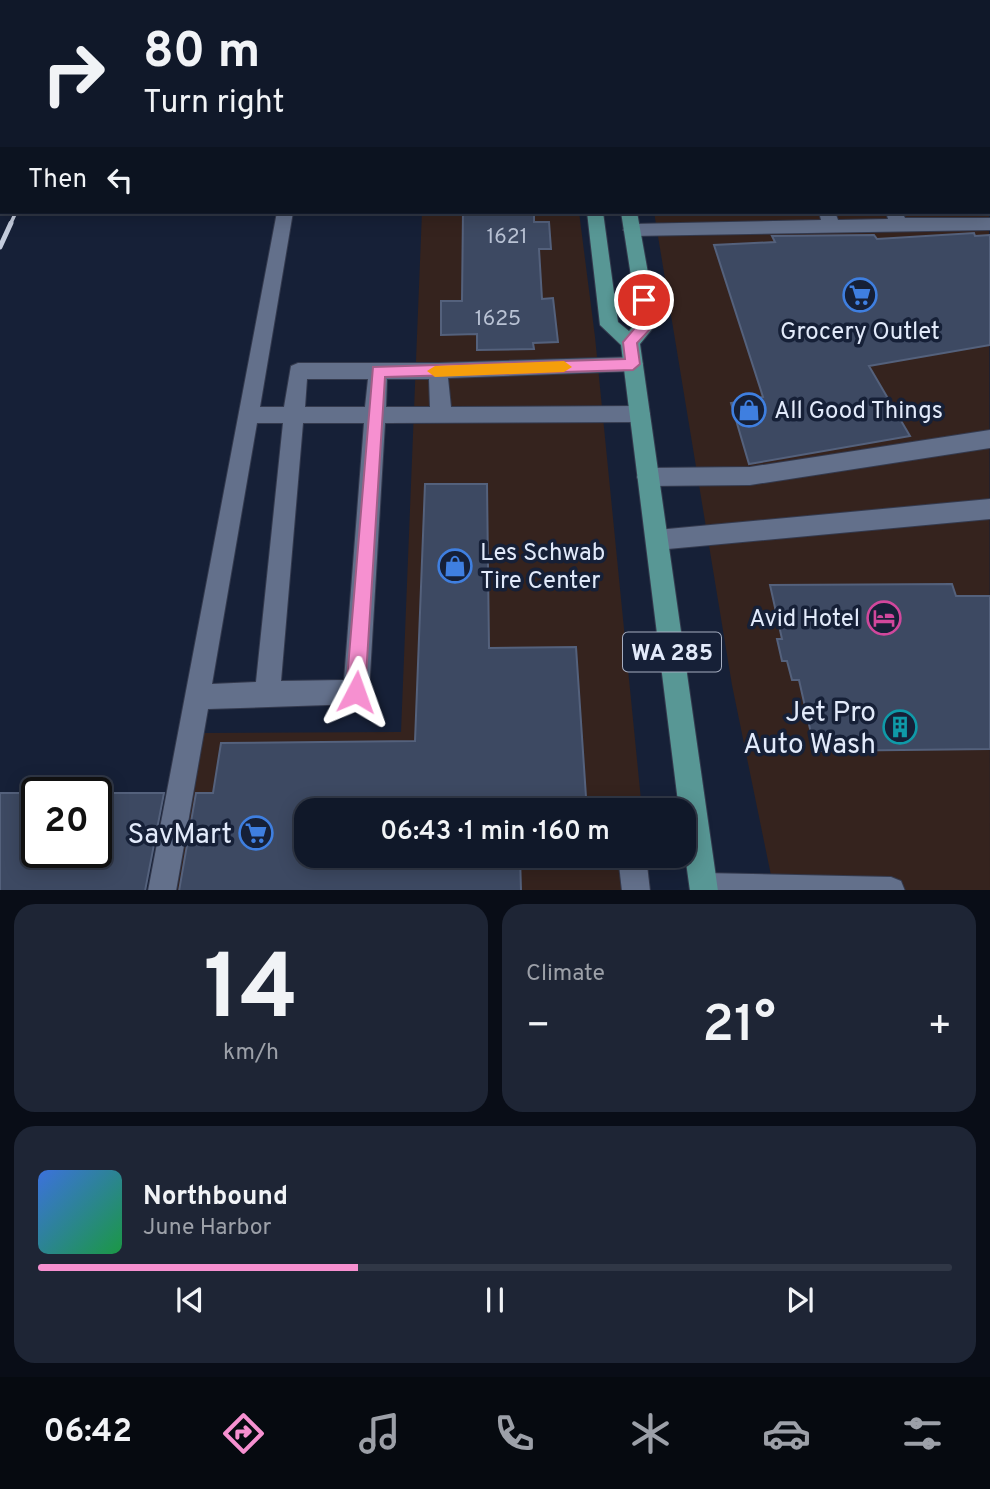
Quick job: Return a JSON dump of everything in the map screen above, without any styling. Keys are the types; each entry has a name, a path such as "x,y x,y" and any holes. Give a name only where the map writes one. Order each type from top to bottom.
{"main road":[{"path":"595,214 609,325 630,342 648,324 631,221"},
{"name":"WA 285","path":"630,342 704,889"}],"street":[{"path":"162,890 285,214"},
{"path":"631,221 896,218 987,220"},
{"path":"267,694 298,371 438,371 633,364"},
{"path":"199,697 356,692 378,371"},
{"path":"438,371 441,415"},
{"path":"245,424 294,415 640,414"},
{"path":"648,477 750,476 990,439"},
{"path":"657,540 990,509"},
{"path":"633,868 636,890"},
{"path":"704,889 798,890"}],"shaded area":[{"path":"422,214 579,214 595,337 641,798 294,798 294,868 648,868 650,890 177,890 204,733 401,732"},
{"path":"654,214 989,214 990,890 774,890 732,685"}],"building":[{"path":"463,214 534,214 534,222 549,222 551,249 539,249 542,299 553,298 558,342 533,343 534,349 477,350 477,334 441,335 441,301 462,301"},
{"name":"Grocery Outlet","path":"974,233 975,236 990,235 990,345 869,366 910,436 749,464 731,403 763,397 714,245 775,242 772,236 874,235 877,239"},
{"path":"425,484 487,484 489,648 576,647 586,797 294,798 294,868 520,868 521,890 179,890 196,793 213,793 221,743 415,741"},
{"path":"952,584 956,596 990,596 990,749 815,751 799,680 792,680 787,661 782,661 777,639 782,639 770,585"},
{"path":"0,793 21,793 21,868 112,868 112,793 164,793 145,890 0,890"}],"railway":[{"path":"10,225 15,214"},
{"path":"0,247 11,223"}],"slow traffic":[{"path":"435,371 564,367"}],"place":[{"name":"Grocery Outlet","path":"860,295"},
{"name":"All Good Things","path":"749,410"},
{"name":"Les Schwab Tire Center","path":"455,566"},
{"name":"Avid Hotel","path":"884,618"},
{"name":"Jet Pro Auto Wash","path":"900,727"},
{"name":"SavMart","path":"256,833"}],"route":[{"path":"356,692 378,371 633,364 630,342 648,324 644,300"}]}
